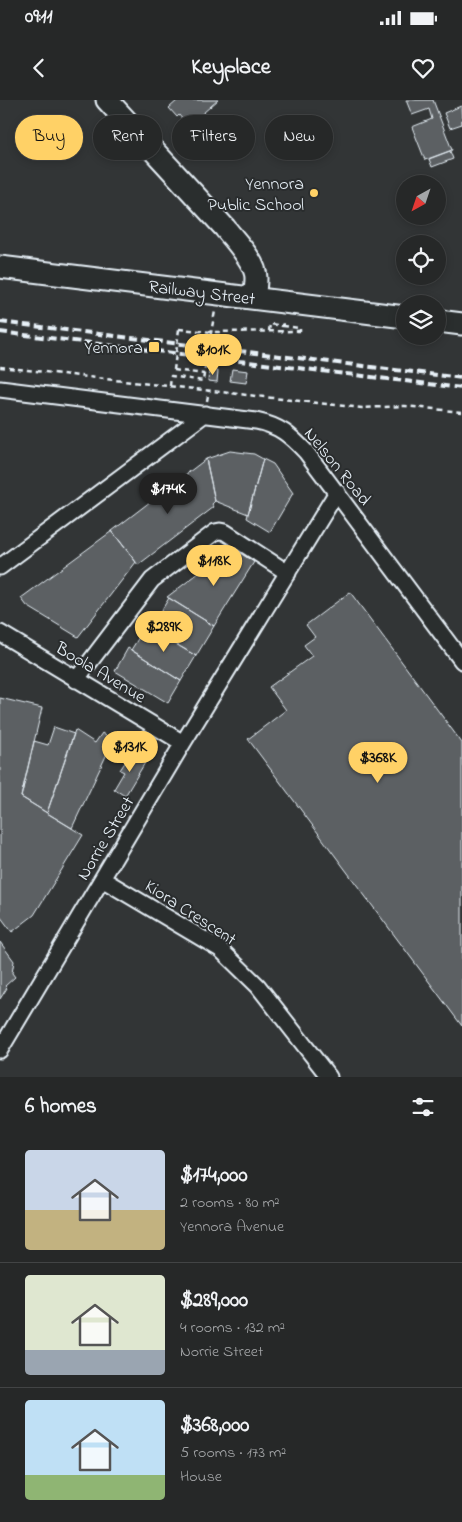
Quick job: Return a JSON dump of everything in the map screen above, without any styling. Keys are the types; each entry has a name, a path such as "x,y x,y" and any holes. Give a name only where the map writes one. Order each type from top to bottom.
{"main road":[{"path":"107,100 225,228 242,250 254,268 256,277 254,298"},
{"name":"Railway Street","path":"0,267 396,316"},
{"path":"446,322 462,324"}],"street":[{"name":"Nelson Road","path":"0,390 256,420 271,424 284,431 306,452 337,492 462,661"},
{"path":"0,567 205,414"},
{"name":"Norrie Street","path":"0,1050 183,743 337,492"},
{"path":"76,680 152,580 215,532 225,532 288,573"},
{"name":"Boola Avenue","path":"0,633 183,743"},
{"name":"Kiora Crescent","path":"102,879 220,949 258,986 329,1077"}],"path":[{"path":"210,344 214,316"},
{"path":"282,320 283,326"},
{"path":"204,374 174,370 179,329 211,332 300,331 300,328 270,324 269,331"},
{"path":"170,386 171,376 203,381 206,360"},
{"path":"0,367 362,408 405,406 462,412"}],"building":[{"path":"178,100 218,100 201,115 175,115 169,108"},
{"path":"406,100 433,100 452,150 425,160 412,127 432,119 429,109 412,115"},
{"path":"461,106 462,124 450,128 444,113"},
{"path":"450,151 453,159 432,167 429,159"},
{"path":"232,369 248,371 246,383 230,381"},
{"path":"209,370 218,371 217,382 208,381"},
{"path":"230,451 254,454 263,459 248,514 215,501 206,459"},
{"path":"206,459 215,501 212,504 214,507 138,565 112,531"},
{"path":"263,459 273,464 293,493 270,532 247,518"},
{"path":"112,531 136,562 78,637 27,606 21,598"},
{"path":"232,548 254,562 214,626 167,597"},
{"path":"350,592 462,743 462,1026 248,739 286,710 269,687 312,656 304,645 315,637 306,625"},
{"path":"169,598 214,626 196,656 150,629"},
{"path":"146,626 196,656 181,681 131,650"},
{"path":"128,648 181,681 168,703 115,671"},
{"path":"0,698 42,708 21,797 83,835 34,915 12,932 0,916"},
{"path":"54,727 74,734 47,813 21,797 34,741 48,745"},
{"path":"75,730 95,743 102,733 113,741 72,828 47,813"},
{"path":"132,752 146,761 125,796 114,789 124,772 120,770"},
{"path":"0,942 14,961 12,973 15,977 5,986 7,988 0,999"}],"railway":[{"path":"0,322 462,378"},
{"path":"0,332 462,388"}],"place":[{"name":"Yennora Public School","path":"314,193"},
{"name":"Yennora","path":"154,347"}]}
